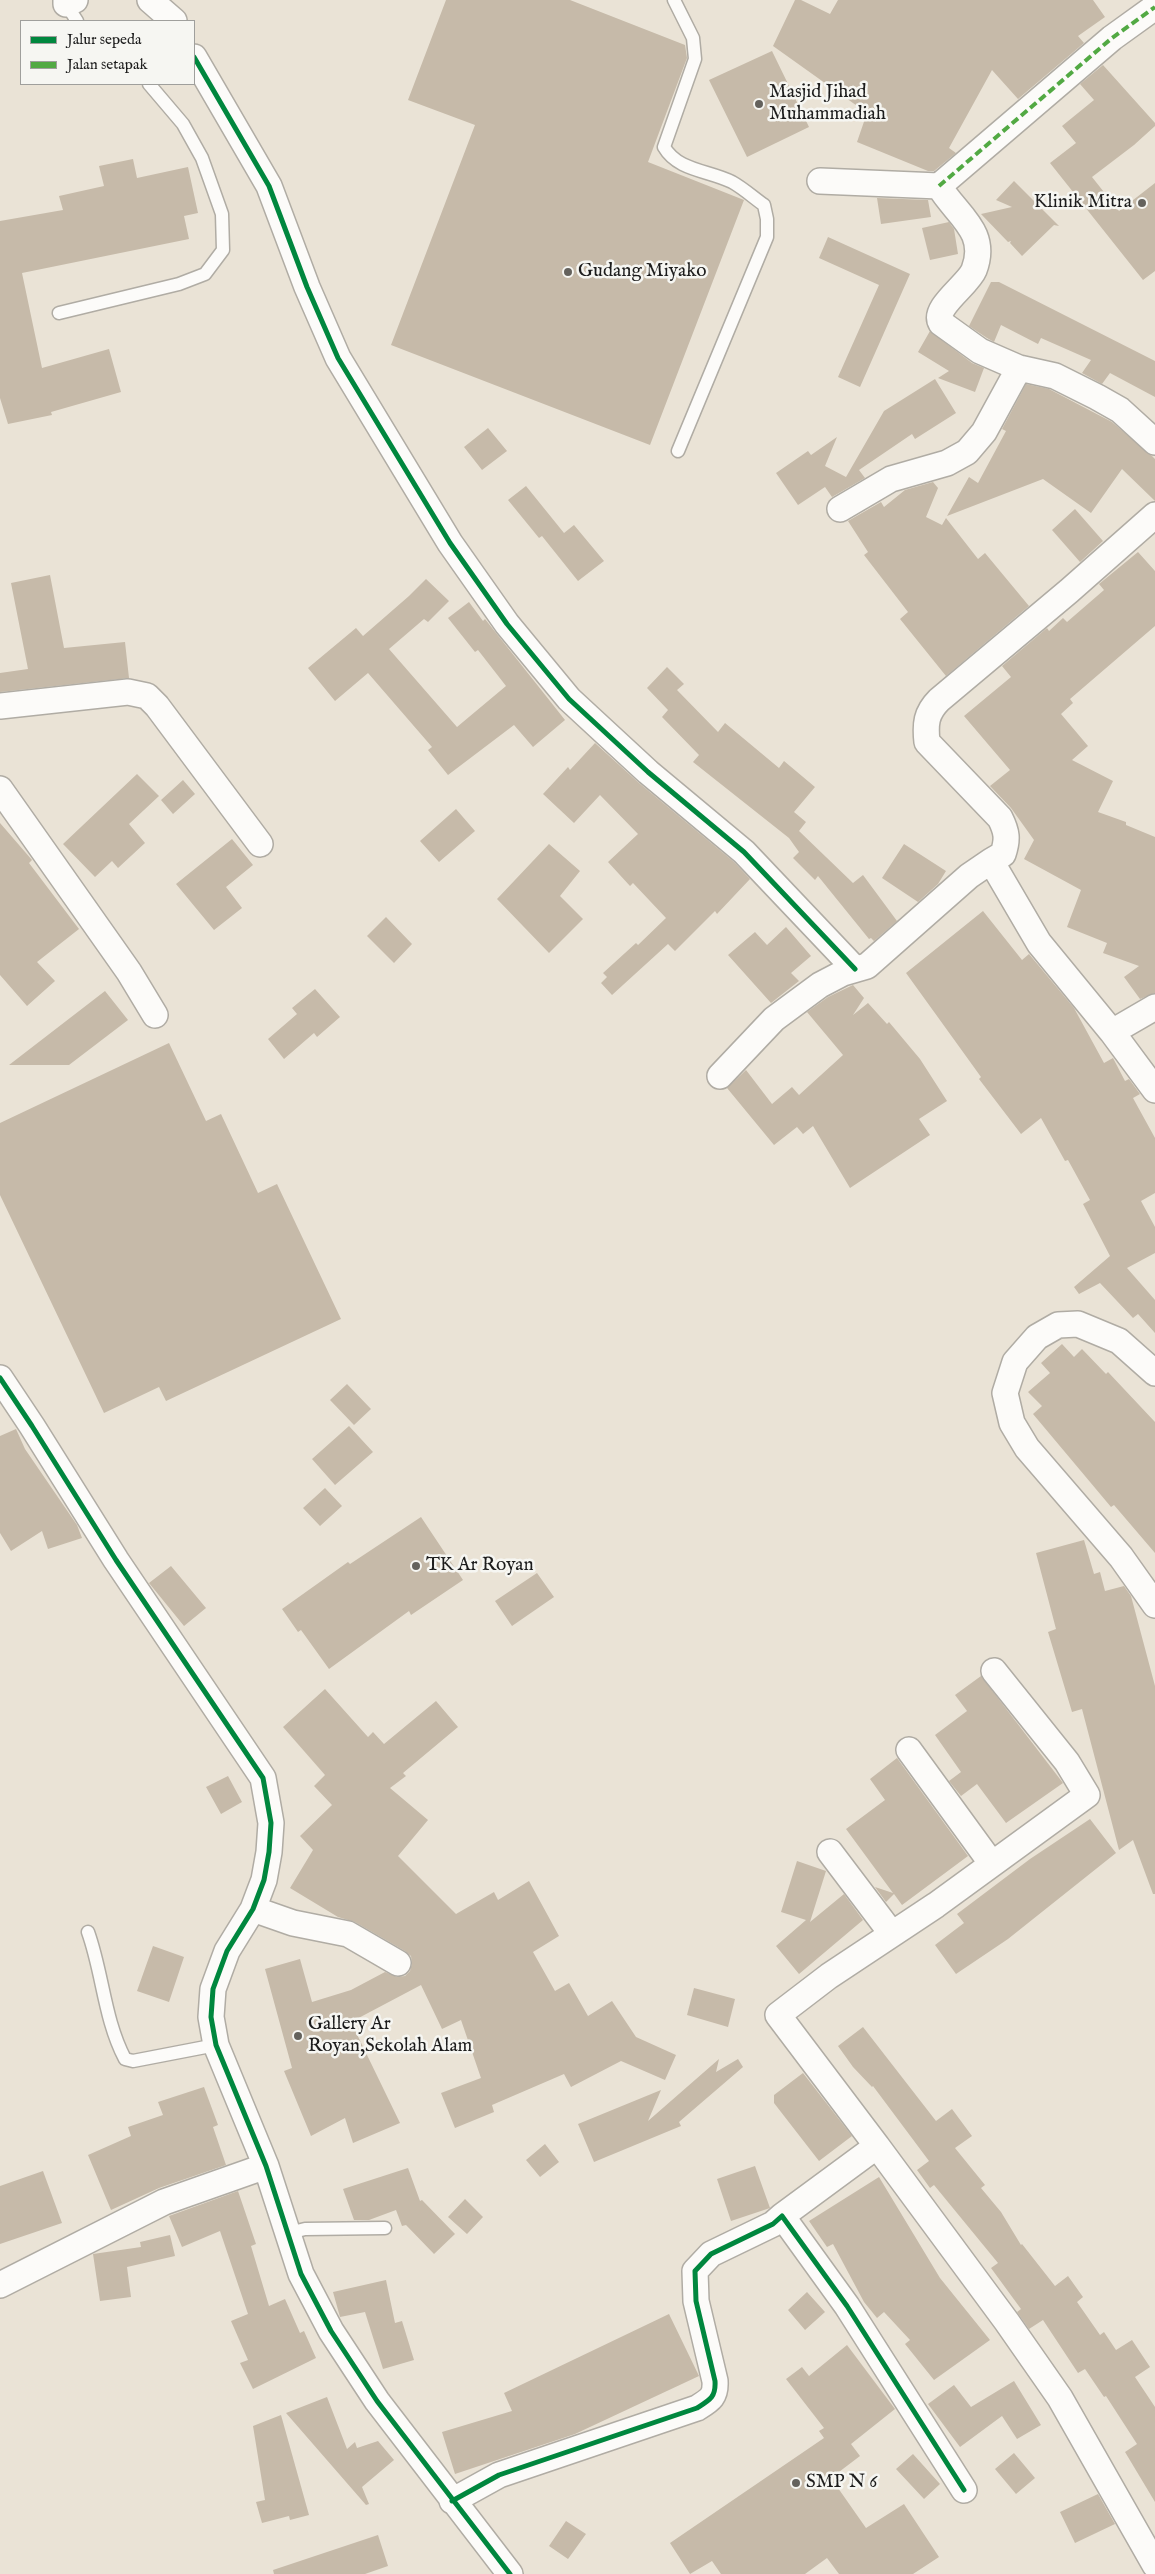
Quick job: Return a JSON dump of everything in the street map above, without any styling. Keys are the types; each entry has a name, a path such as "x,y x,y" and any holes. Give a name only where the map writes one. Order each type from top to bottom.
{"street":[{"path":"150,0 173,20"},
{"path":"820,180 939,186 1112,38 1155,7"},
{"path":"195,59 269,186 307,287 338,358 450,543 507,624 569,699 648,772 744,852 855,969"},
{"path":"939,186 946,197 964,216 978,244 978,259 973,273 961,289 944,305 939,320 980,351 1019,368 1055,376 1097,397 1120,410 1155,442"},
{"path":"840,509 891,479 947,463 967,452 984,432 1019,368"},
{"path":"720,1076 774,1019 820,985 855,969 868,966 969,876 1003,854 1008,835 1000,818 927,742 925,725 930,709 1155,515"},
{"path":"0,706 128,692 147,696 157,706 260,844"},
{"path":"0,789 129,972 156,1015"},
{"path":"991,861 1039,943 1112,1032 1155,1090"},
{"path":"1112,1032 1155,1007"},
{"path":"1155,1373 1119,1341 1078,1324 1058,1325 1037,1337 1015,1362 1005,1393 1012,1424 1027,1448 1121,1556 1155,1605"},
{"path":"0,1378 116,1560 262,1778 271,1823 270,1852 264,1880 252,1909 227,1951 213,1989 210,2017 216,2045 266,2166 301,2274 331,2331 376,2401 510,2574"},
{"path":"994,1671 1067,1762 1086,1795 992,1864 829,1976 778,2015 1008,2322 1060,2398 1126,2518 1155,2565"},
{"path":"909,1750 992,1864"},
{"path":"830,1852 892,1934"},
{"path":"252,1909 293,1923 348,1934 398,1962"},
{"path":"452,2501 499,2475 697,2408 712,2399 715,2381 696,2301 695,2271 711,2254 773,2224 877,2146"},
{"path":"0,2285 164,2202 266,2166"},
{"path":"782,2216 847,2306 964,2490"}],"lane":[{"path":"674,0 693,38 696,59 664,147 670,157 687,167 732,182 764,205 767,219 767,237 678,451"},
{"path":"58,313 179,284 205,274 223,250 222,214 202,158 183,124 150,85"},
{"path":"88,1932 97,1957 107,2015 125,2059 133,2062 216,2045"},
{"path":"289,2233 305,2230 385,2228"}],"building":[{"name":"Gudang Miyako","path":"446,0 570,0 685,45 687,58 648,162 744,200 650,445 391,345 475,125 408,100"},
{"path":"795,0 801,0 830,14 838,0 1093,0 1105,17 1078,36 1084,43 1018,99 992,70 949,148 956,153 934,171 928,171 857,142 867,113 773,46"},
{"name":"Masjid Jihad Muhammadiah","path":"772,51 809,127 747,157 709,80"},
{"path":"1103,65 1155,123 1155,126 1134,145 1092,177 1119,211 1155,183 1155,271 1143,280 1050,163 1076,143 1062,126 1094,100 1080,84"},
{"path":"133,159 137,178 188,167 198,213 184,216 189,239 22,273 42,368 109,349 121,392 51,412 52,415 8,424 0,398 0,221 63,210 59,196 104,186 99,166"},
{"path":"1014,181 1059,226 1054,225 1022,256 1010,243 1011,241 1008,242 981,214 1012,207 996,200"},
{"path":"877,198 928,200 931,217 881,224"},
{"path":"949,222 954,229 958,254 930,260 922,228"},
{"path":"828,237 910,274 860,387 838,377 879,285 819,258"},
{"path":"991,282 999,282 1155,361 1155,397 1110,373 1102,384 1082,373 1091,360 1041,338 1038,344 1001,325 994,342 969,326"},
{"path":"930,331 972,363 984,368 975,392 938,378 949,371 918,352"},
{"path":"935,379 956,413 915,439 912,434 859,470 865,478 832,497 825,487 798,505 776,473 808,451 811,455 837,437 825,466 846,477 884,411"},
{"path":"1026,384 1049,389 1112,422 1152,456 1155,459 1155,501 1122,469 1091,513 1043,479 947,516 969,477 978,483 1006,431 1002,429"},
{"path":"488,428 507,451 482,470 464,447"},
{"path":"933,482 938,488 926,517 942,525 946,518 978,559 985,553 1029,606 946,676 900,619 908,612 864,555 868,552 848,521 881,502 884,507 905,490"},
{"path":"526,486 564,533 574,525 604,561 578,581 542,536 539,538 508,500"},
{"path":"1075,509 1103,541 1080,562 1052,530"},
{"path":"1138,552 1155,571 1155,626 1070,699 1073,703 1061,714 1088,746 1072,760 1113,781 1098,812 1126,822 1126,825 1155,837 1155,993 1140,999 1124,977 1139,966 1103,953 1107,943 1067,927 1081,890 1024,859 1034,840 1011,808 990,786 1010,770 964,716 1011,677 1002,666 1047,628 1049,631 1063,618 1067,622 1104,590 1099,584"},
{"path":"50,575 64,648 125,642 129,678 0,692 0,673 28,669 11,583"},
{"path":"426,579 449,601 428,622 424,619 389,649 457,727 506,686 478,650 475,652 448,618 469,602 483,621 485,619 565,720 533,747 514,725 448,775 428,750 432,747 368,673 335,701 308,668 356,628 363,636"},
{"path":"667,667 684,684 677,690 718,732 725,723 779,768 784,761 815,787 794,812 806,822 799,831 853,883 863,875 897,921 874,941 871,938 869,939 818,876 815,880 793,858 799,852 789,838 693,762 699,755 662,717 668,710 647,688"},
{"path":"595,743 639,783 734,862 750,879 717,914 715,911 675,951 668,944 612,995 601,983 607,977 603,973 636,943 638,945 666,918 633,883 630,886 608,862 638,834 600,795 574,823 543,794 568,767 570,770"},
{"path":"137,774 159,796 129,824 145,843 118,868 112,861 95,877 63,844"},
{"path":"183,780 195,794 173,814 161,800"},
{"path":"456,809 475,831 439,862 420,841"},
{"path":"0,823 32,860 29,863 79,929 37,962 55,981 27,1006 0,975"},
{"path":"232,839 253,865 226,887 242,908 214,930 176,884"},
{"path":"549,844 580,871 560,896 583,919 549,953 497,899"},
{"path":"904,844 946,871 938,884 918,902 882,878"},
{"path":"983,911 1022,960 1029,954 1074,1008 1104,1063 1113,1058 1125,1081 1129,1079 1140,1094 1133,1098 1155,1138 1155,1193 1141,1201 1155,1227 1155,1253 1127,1268 1155,1300 1155,1333 1138,1314 1133,1318 1100,1283 1079,1294 1074,1287 1110,1256 1083,1204 1090,1200 1068,1160 1065,1161 1041,1118 1021,1134 979,1079 981,1077 906,973"},
{"path":"386,917 412,944 394,963 367,936"},
{"path":"786,927 811,956 791,973 799,981 771,1003 728,955 755,932 767,945"},
{"path":"853,985 864,998 853,1015 868,1003 887,1024 889,1022 920,1059 947,1101 919,1119 930,1135 850,1188 813,1126 803,1134 797,1127 774,1145 727,1088 746,1070 772,1104 792,1087 799,1095 843,1055 807,1012 828,997"},
{"path":"315,989 340,1017 317,1037 314,1033 284,1059 268,1039 297,1014 292,1008"},
{"path":"105,991 128,1020 69,1065 9,1065"},
{"path":"169,1043 206,1121 221,1114 258,1193 277,1184 341,1319 166,1401 159,1387 104,1413 0,1195 0,1123"},
{"path":"1062,1344 1074,1357 1082,1349 1106,1374 1108,1372 1155,1422 1155,1553 1114,1505 1111,1507 1033,1414 1042,1406 1028,1392 1050,1373 1041,1363"},
{"path":"347,1384 371,1409 354,1425 330,1400"},
{"path":"349,1426 373,1452 335,1485 312,1459"},
{"path":"16,1429 25,1449 77,1525 82,1538 48,1549 42,1531 11,1551 0,1533 0,1436"},
{"path":"325,1488 342,1506 320,1526 303,1508"},
{"path":"421,1517 463,1580 411,1615 409,1611 329,1669 301,1630 298,1632 282,1609 348,1562 350,1564"},
{"path":"1084,1540 1094,1574 1100,1572 1105,1591 1124,1586 1131,1596 1155,1686 1155,1894 1153,1894 1133,1840 1119,1850 1082,1709 1072,1712 1048,1632 1056,1629 1036,1553"},
{"path":"171,1566 206,1608 184,1626 149,1583"},
{"path":"537,1573 554,1597 512,1626 495,1601"},
{"path":"981,1676 1063,1783 1006,1823 977,1784 961,1796 949,1781 961,1772 935,1735 967,1711 955,1695"},
{"path":"325,1689 368,1737 373,1732 384,1744 436,1701 458,1727 403,1773 406,1776 390,1788 428,1820 398,1856 456,1914 494,1892 498,1900 529,1881 559,1936 533,1952 555,1991 569,1983 588,2016 612,2001 636,2037 676,2055 665,2080 621,2061 571,2087 564,2074 492,2105 494,2112 455,2128 441,2093 481,2078 461,2020 442,2029 421,1985 351,2022 400,2123 353,2143 345,2118 311,2136 284,2071 292,2068 265,1969 300,1959 312,2002 351,1990 385,1972 397,1977 405,1976 410,1971 412,1964 411,1956 405,1951 355,1922 338,1917 290,1888 313,1850 300,1836 332,1805 314,1786 325,1775 283,1727"},
{"path":"897,1758 968,1856 902,1905 894,1894 886,1902 875,1887 893,1893 846,1829 885,1800 870,1779"},
{"path":"228,1776 242,1802 221,1814 206,1787"},
{"path":"1090,1819 1116,1853 1008,1939 956,1974 935,1945 964,1923 957,1914 1030,1859"},
{"path":"797,1861 826,1871 810,1922 844,1894 863,1920 799,1974 776,1946 806,1920 781,1912"},
{"path":"153,1946 184,1957 169,2002 137,1991"},
{"path":"694,1988 735,1999 728,2027 687,2015"},
{"path":"863,2027 936,2121 952,2109 972,2136 955,2148 985,2185 981,2188 1001,2212 1021,2245 1055,2286 1068,2276 1083,2297 1077,2302 1100,2335 1104,2332 1116,2350 1132,2340 1150,2367 1135,2377 1155,2407 1155,2502 1125,2452 1137,2444 1106,2396 1104,2397 1085,2369 1078,2373 1043,2320 1029,2329 1017,2312 1021,2309 991,2268 998,2263 934,2185 930,2188 917,2170 929,2161 873,2086 853,2067 838,2046"},
{"path":"719,2059 716,2072 738,2059 743,2067 679,2122 681,2126 594,2162 578,2124 661,2090 648,2121"},
{"path":"803,2073 852,2136 819,2161 774,2103 774,2095"},
{"path":"204,2087 218,2125 213,2127 226,2165 159,2188 111,2210 88,2155 131,2136 128,2127 163,2115 158,2102"},
{"path":"545,2144 559,2162 540,2177 526,2160"},
{"path":"755,2166 770,2208 731,2221 717,2179"},
{"path":"408,2168 420,2201 422,2200 455,2234 434,2254 406,2225 402,2226 396,2210 369,2220 354,2220 343,2189"},
{"path":"43,2171 62,2223 0,2244 0,2186"},
{"path":"879,2177 940,2278 990,2340 934,2380 905,2344 910,2340 884,2312 877,2318 864,2302 833,2244 827,2247 809,2221"},
{"path":"238,2191 256,2244 251,2246 269,2306 285,2299 300,2333 304,2331 316,2358 253,2389 240,2363 248,2360 231,2321 248,2314 220,2231 182,2247 169,2216"},
{"path":"465,2199 483,2217 467,2234 448,2217"},
{"path":"170,2235 175,2256 127,2267 131,2297 100,2301 93,2254 141,2247 140,2242"},
{"path":"386,2280 395,2323 402,2321 414,2360 383,2369 365,2312 340,2317 333,2292"},
{"path":"807,2292 825,2312 805,2330 788,2310"},
{"path":"669,2314 699,2376 575,2434 455,2474 442,2432 512,2411 504,2393"},
{"path":"847,2345 895,2409 851,2444 860,2456 831,2478 866,2528 904,2504 939,2557 913,2574 839,2574 827,2558 805,2574 721,2574 712,2561 690,2574 670,2543 824,2438 819,2431 824,2428 786,2379 802,2367 809,2376"},
{"path":"1014,2381 1041,2425 1017,2439 1002,2416 960,2447 928,2404 954,2385 971,2407"},
{"path":"327,2397 347,2449 355,2442 357,2448 378,2441 394,2460 362,2487 369,2504 366,2505 286,2413"},
{"path":"281,2415 309,2515 290,2520 289,2516 262,2523 256,2502 265,2500 253,2426"},
{"path":"1014,2453 1035,2478 1016,2494 995,2469"},
{"path":"913,2454 940,2484 924,2499 896,2469"},
{"path":"1098,2494 1115,2524 1075,2543 1060,2512"},
{"path":"566,2521 586,2534 568,2559 549,2546"},
{"path":"378,2535 388,2566 365,2574 274,2574 273,2570"}],"marked path":[{"path":"939,186 1112,38 1155,7"}],"cycle path":[{"path":"195,59 269,186 307,287 338,358 450,543 507,624 569,699 648,772 744,852 855,969"},
{"path":"0,1378 116,1560 263,1778 271,1823 269,1852 264,1880 253,1909 227,1951 213,1989 211,2017 216,2045 266,2166 301,2274 331,2331 377,2401 510,2574"},
{"path":"452,2501 499,2475 697,2408 709,2400 714,2391 715,2381 696,2301 695,2271 711,2254 773,2224 782,2216 847,2306 964,2490"}],"place":[{"name":"Masjid Jihad Muhammadiah","path":"759,104"},
{"name":"Klinik Mitra","path":"1142,203"},
{"name":"Gudang Miyako","path":"568,272"},
{"name":"TK Ar Royan","path":"416,1566"},
{"name":"Gallery Ar Royan,Sekolah Alam","path":"298,2036"},
{"name":"SMP N 6","path":"796,2483"}]}
